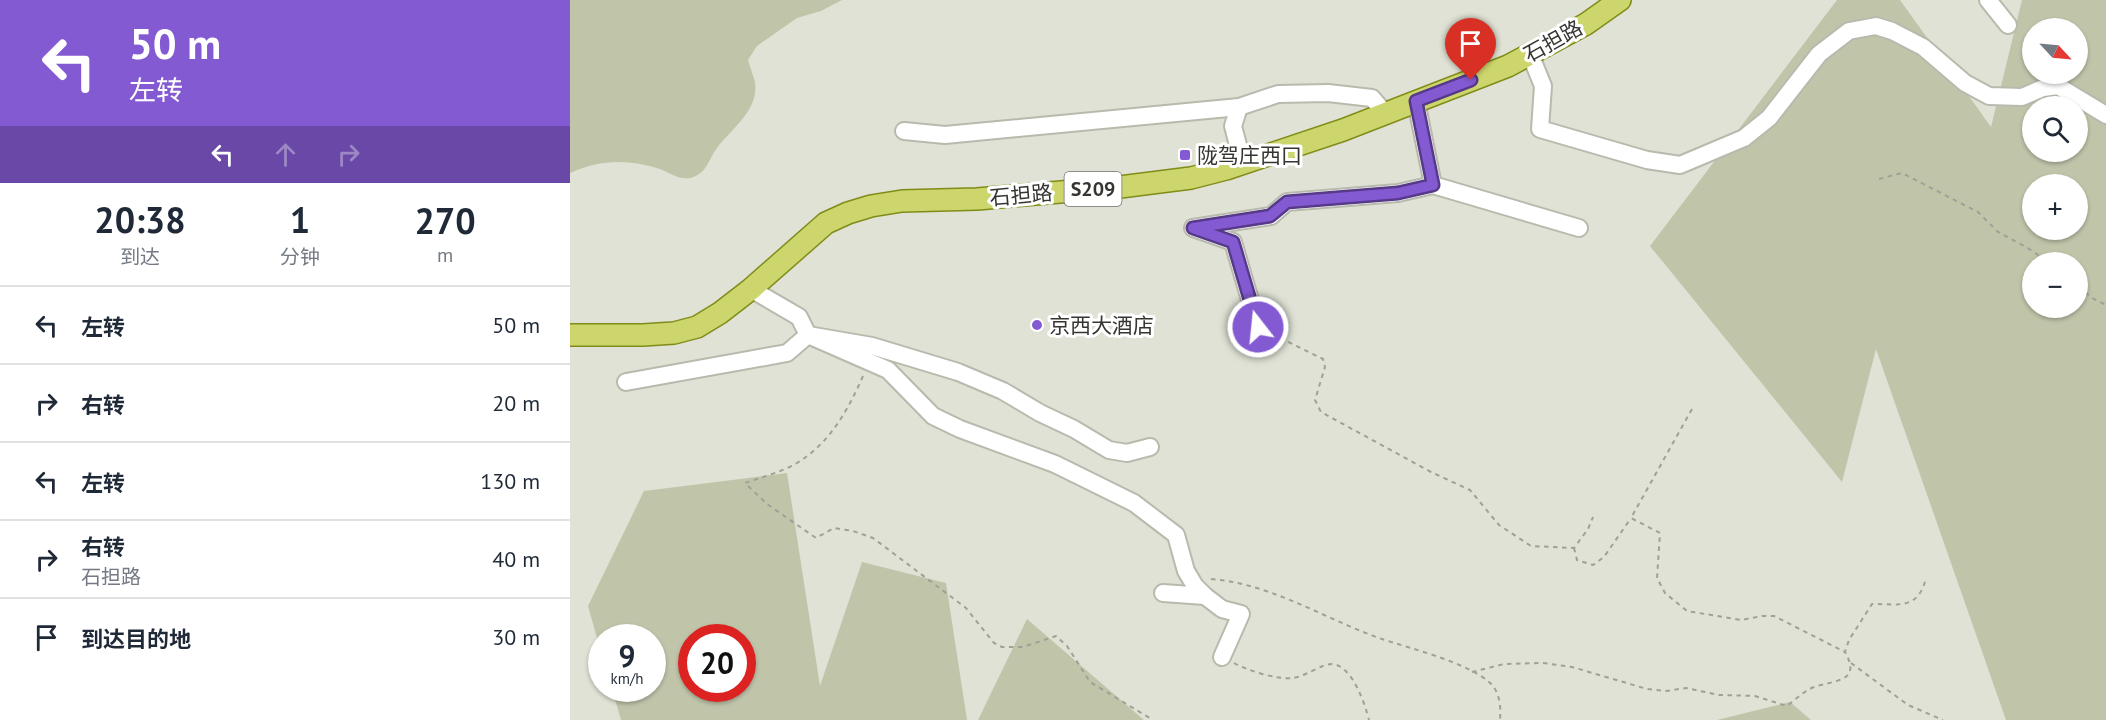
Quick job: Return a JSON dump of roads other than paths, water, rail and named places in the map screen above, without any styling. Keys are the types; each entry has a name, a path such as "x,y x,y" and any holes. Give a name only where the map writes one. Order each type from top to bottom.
{"main road":[{"name":"石担路","path":"570,335 674,333 697,327 751,289 826,224 848,213 871,206 902,201 977,199 1130,186 1191,178 1243,164 1343,130 1508,66 1586,24 1620,0"}],"street":[{"path":"1988,0 2008,25"},
{"path":"1530,54 1543,86 1540,129 1647,160 1680,165 1744,138 1769,118 1819,54 1849,31 1876,26 1892,31 1923,47 1965,83 1989,96 2022,98 2043,88 2058,86 2106,115"},
{"path":"903,131 945,135 1239,107 1278,94 1328,93 1372,98 1385,113"},
{"path":"1416,101 1433,185"},
{"path":"1239,107 1233,126 1243,164"},
{"path":"1258,327 1233,242 1193,228 1270,216 1287,202 1398,193 1433,185 1579,228"},
{"path":"751,289 799,317 808,335 888,370 933,416 960,429 1055,464 1134,503 1176,536 1190,578 1195,586 1222,609 1241,614 1222,657"},
{"path":"626,382 787,353 808,335"},
{"path":"808,335 872,346 958,372 1003,391 1109,450 1127,453 1150,447"},
{"path":"1162,593 1205,596"}],"place":[{"name":"陇驾庄西口","path":"1185,155"},
{"name":"京西大酒店","path":"1037,325"}]}
